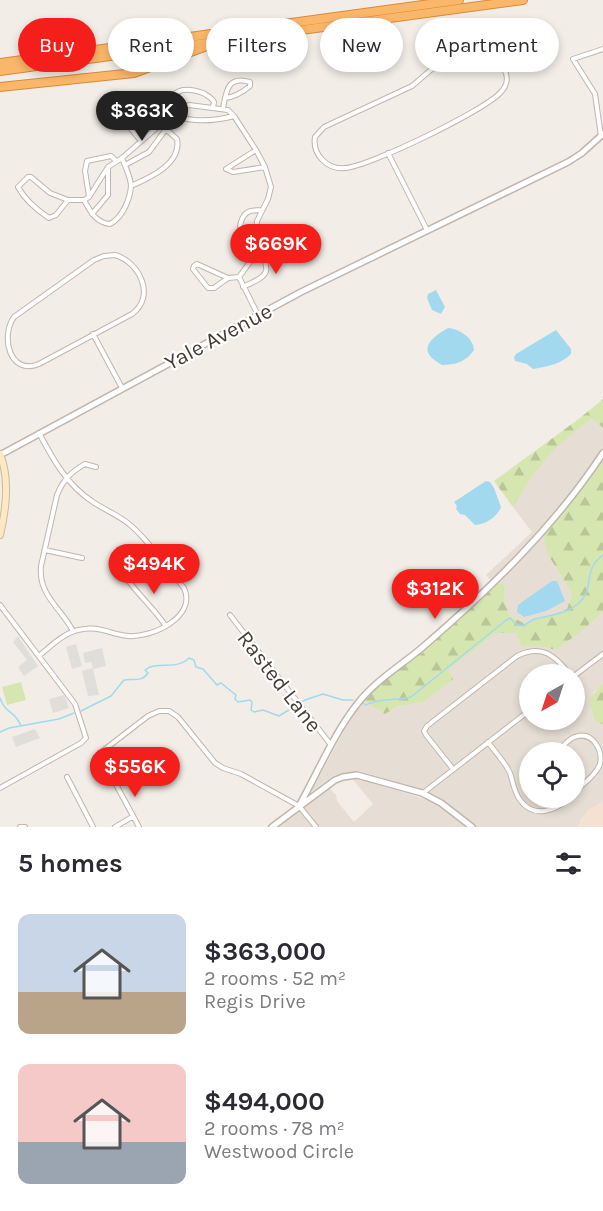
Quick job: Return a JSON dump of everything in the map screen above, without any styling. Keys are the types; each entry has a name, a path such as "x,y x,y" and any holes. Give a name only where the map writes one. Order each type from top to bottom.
{"highway":[{"path":"0,63 459,0"},
{"path":"308,29 523,0"},
{"path":"0,71 108,56"},
{"path":"0,87 131,72"}],"main road":[{"name":"Yale Avenue","path":"0,455 5,486 0,535"}],"street":[{"path":"602,135 595,94 573,59 603,49"},
{"path":"484,57 497,60 505,70 504,88 496,96 457,120 388,153 357,166 339,169 324,162 315,146 315,137 324,127 412,86 439,63 484,57"},
{"path":"223,109 225,91 228,86 237,81 250,82 250,86 234,97 225,98"},
{"path":"213,107 214,102 211,97 187,88 180,90 167,101 166,107 172,114 199,121 212,121 234,116"},
{"path":"68,200 56,215 49,218 33,206 18,187 28,177 31,177 50,193 68,200 84,200 94,192 108,167 123,158 183,106 228,110 256,150 265,167 271,187 257,221 253,258 239,277 228,278 197,264 193,269 208,288 214,288 228,278"},
{"path":"131,186 156,174 173,157 178,143 172,133 166,129 129,110 123,111 123,119 141,141"},
{"path":"125,165 149,152 166,129"},
{"name":"Yale Avenue","path":"0,455 368,257 568,162 602,135"},
{"path":"256,150 226,169 233,172 265,167"},
{"path":"388,153 427,230"},
{"path":"89,197 85,171 87,161 111,156 116,161"},
{"path":"84,200 92,214 105,224 114,222 123,210 131,186 123,158"},
{"path":"92,214 108,195 108,167"},
{"path":"243,287 264,276 266,272 263,259 247,243 240,232 240,222 244,215 250,210 262,210"},
{"path":"104,256 121,257 136,270 144,288 144,298 136,311 93,334 33,366 18,362 10,353 5,341 8,326 18,313 94,260 104,256"},
{"path":"239,277 258,315"},
{"path":"93,334 122,388"},
{"path":"39,434 51,458 66,478 86,497 130,524 184,588 187,598 186,608 179,616 145,635 126,636 96,628 73,631 40,655"},
{"path":"299,806 353,710 363,697 423,647 489,586 575,493 603,453"},
{"path":"73,631 43,588 40,576 57,495 66,478 85,465 96,467"},
{"path":"45,550 82,558"},
{"path":"125,576 165,625"},
{"path":"0,605 75,704 86,731 86,738 80,744 0,788"},
{"name":"Rasted Lane","path":"230,615 297,704 332,746"},
{"path":"453,769 426,735 424,730 427,726 517,656 527,651 546,652 560,664"},
{"path":"585,668 603,654"},
{"path":"100,753 148,716 159,711 169,711 178,717 207,755 223,768 241,774 299,806 316,827"},
{"path":"422,793 519,718"},
{"path":"568,742 576,736 585,735 599,746 602,756 600,765 585,782"},
{"path":"488,742 509,772 519,797"},
{"path":"272,827 335,780 350,775 422,793 441,802 472,827"},
{"path":"67,777 93,827"},
{"path":"113,779 139,827"},
{"path":"531,808 548,812 557,808"},
{"path":"116,827 132,817"}],"shaded area":[{"path":"592,419 603,428 603,447 578,484 544,524 547,553 572,594 567,609 524,623 510,616 504,600 505,583 494,584 486,575 532,532 513,507 539,466 567,436"},
{"path":"603,612 603,682 589,702 595,722 603,724 603,800 582,818 576,827 477,827 443,800 426,791 360,771 334,775 310,793 354,713 365,702 385,714 398,706 422,703 448,670 496,633 516,633 521,646 538,646 556,650"},
{"path":"18,636 38,666 24,676 18,667 27,660 13,642"},
{"path":"76,644 82,666 72,669 66,647"},
{"path":"102,648 106,666 93,669 99,695 88,696 82,671 93,668 91,662 85,663 83,653"},
{"path":"64,695 69,708 53,713 49,699"},
{"path":"35,729 40,738 16,747 12,737"},
{"path":"353,777 428,800 441,806 467,827 276,827 329,788 354,822 373,804"},
{"path":"603,801 603,827 576,827 588,810"}],"green space":[{"path":"603,399 603,428 592,419 557,447 538,469 513,507 494,481"},
{"path":"603,458 603,612 556,650 538,646 521,646 516,633 496,633 448,670 453,679 422,703 398,706 385,714 365,702 354,713 381,683 422,653 494,584 505,583 504,600 510,616 524,623 567,609 572,594 547,553 543,532 576,496"},
{"path":"21,682 26,700 7,705 2,687"},
{"path":"603,682 603,724 595,722 589,702"}],"water":[{"path":"436,290 445,307 441,314 432,310 427,298 428,294"},
{"path":"448,328 465,334 474,350 460,362 442,365 429,355 427,350 435,336"},
{"path":"556,330 571,349 571,354 567,358 533,369 527,364 515,361 516,354"},
{"path":"486,481 490,482 494,488 501,507 491,519 475,525 465,515 460,514 454,502"},
{"path":"552,581 557,581 565,601 546,611 524,617 517,612 518,605"}],"waterway":[{"path":"363,703 366,705 375,701 411,697 510,618 516,624 523,626 574,607 584,598 590,573 603,555"},
{"path":"81,711 111,696 124,680 143,678 148,673 145,670 150,667 178,664 189,658 194,660 196,667 203,669 217,685 221,683 236,695 235,699 238,702 250,700 251,710 254,712 263,710 279,716 305,700 323,694 343,700 353,700"},
{"path":"0,698 21,726"},
{"path":"0,732 9,728 59,719 74,713"}]}
